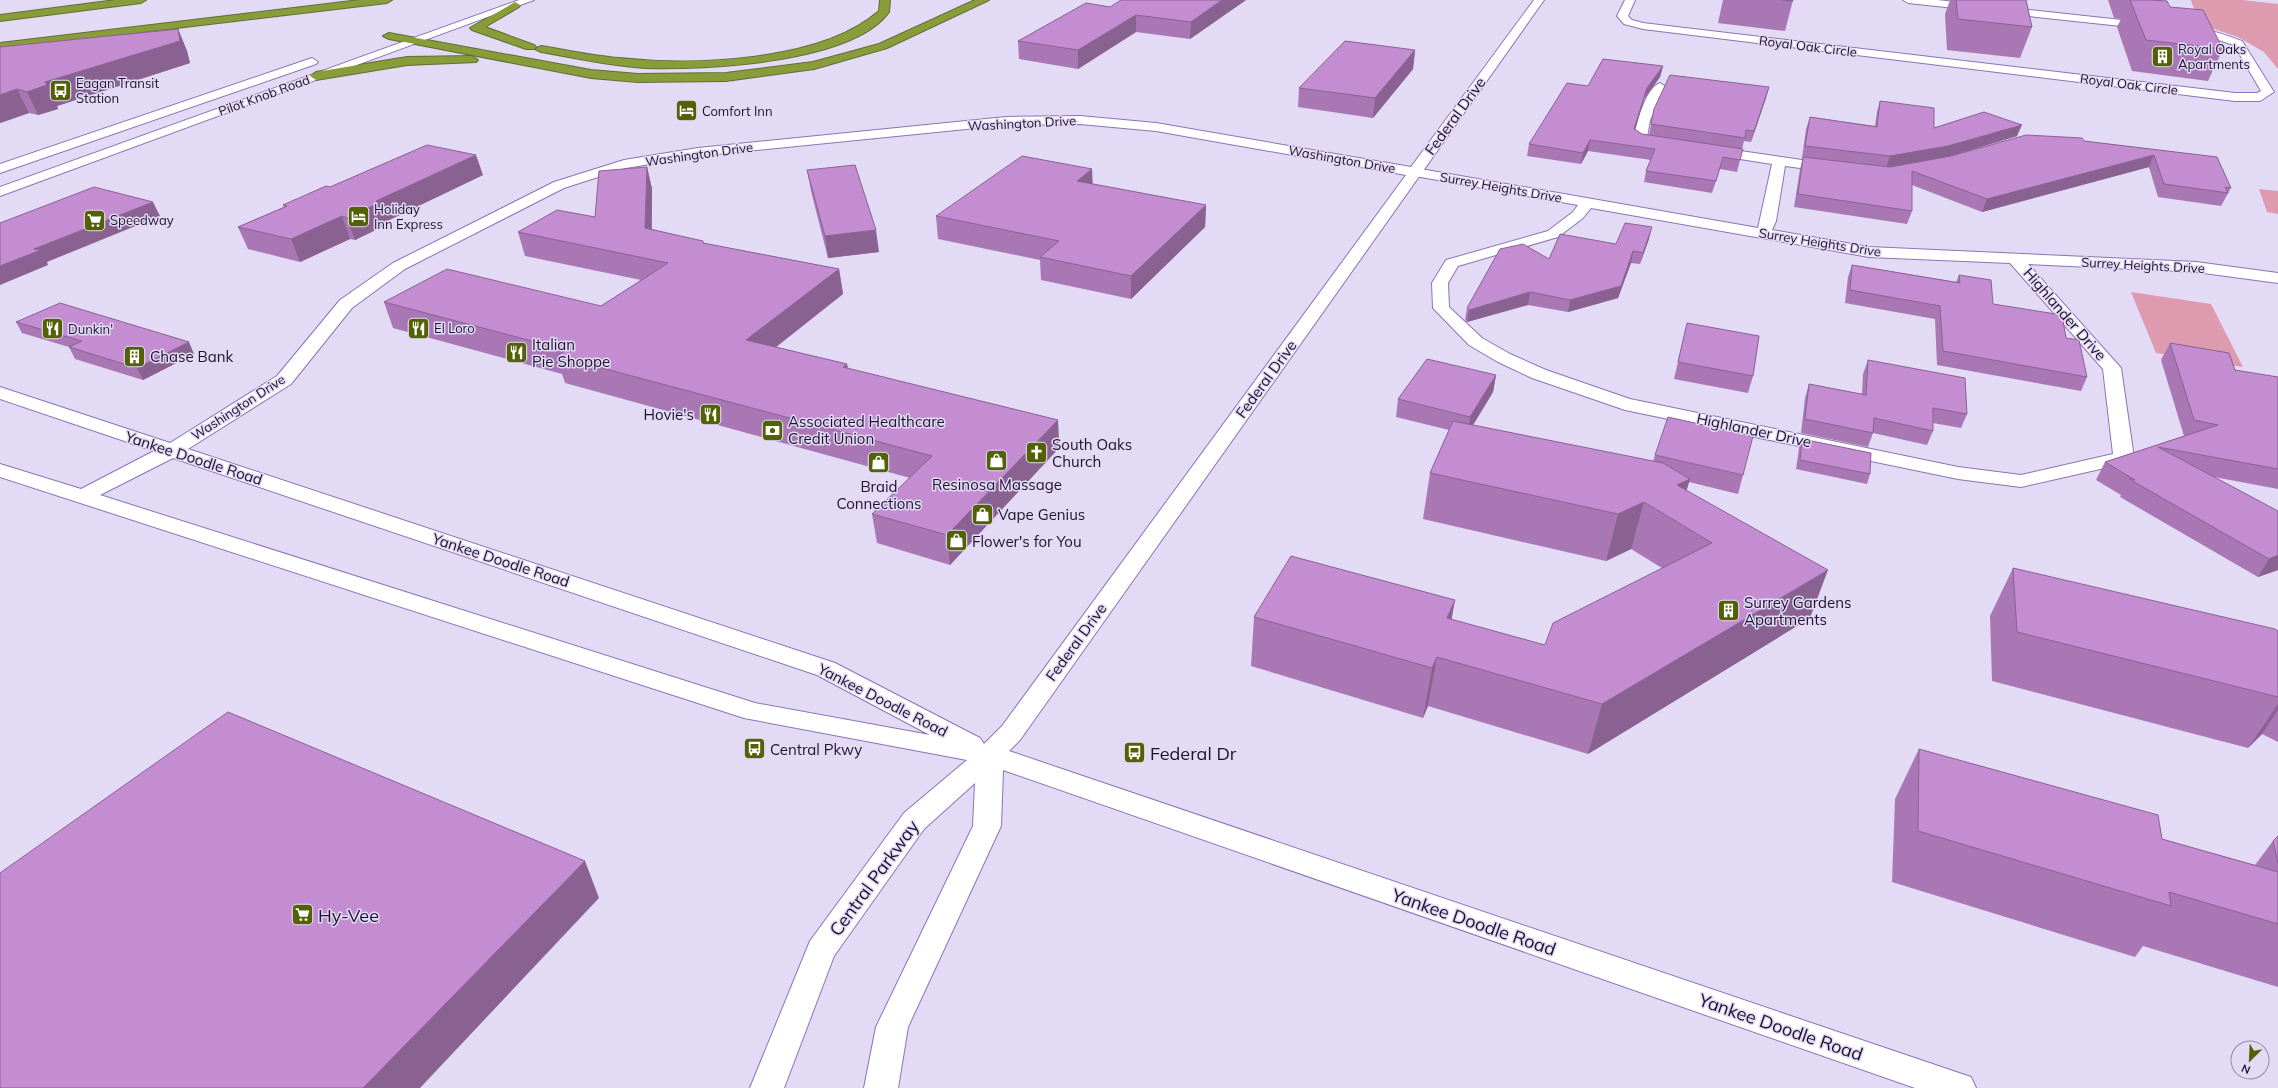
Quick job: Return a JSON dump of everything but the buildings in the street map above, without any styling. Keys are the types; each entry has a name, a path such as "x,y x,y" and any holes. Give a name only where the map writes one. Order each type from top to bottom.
{"highway":[{"path":"0,18 141,0"},
{"path":"0,46 387,0"},
{"path":"417,28 619,62 672,64 747,59 777,55 822,45 860,30 884,12 885,0"},
{"path":"389,36 535,62 591,74 638,78 688,79 772,73 814,66 883,46 984,0"},
{"path":"515,5 476,28 530,47"},
{"path":"0,37 101,23"},
{"path":"316,76 407,61 535,62"}],"street":[{"name":"Pilot Knob Road","path":"0,192 415,40 529,0"},
{"name":"Federal Drive","path":"990,755 1011,733 1539,0"},
{"name":"Royal Oak Circle","path":"1630,0 1622,16 1628,22 1643,26 2235,97 2260,97 2268,92 2238,43 2204,32 2173,29"},
{"path":"1908,0 2157,27"},
{"path":"374,41 417,28"},
{"name":"Pilot Knob Road","path":"0,170 321,59"},
{"path":"1660,87 1643,120 1640,140 1679,146"},
{"name":"Washington Drive","path":"81,498 172,450 284,380 346,304 399,266 559,185 624,164 698,152 829,139 1006,122 1080,120 1156,126 1415,172"},
{"path":"1702,150 1848,170"},
{"path":"1764,233 1768,221 1779,161"},
{"name":"Surrey Heights Drive","path":"1415,172 1869,252 2196,267 2278,278"},
{"name":"Highlander Drive","path":"1588,202 1578,215 1553,234 1509,245 1452,263 1440,283 1441,308 1472,336 1475,341 1504,358 1539,374 1626,404 1958,473 2021,481 2124,458 2112,368 2014,258"},
{"name":"Yankee Doodle Road","path":"0,393 826,668 990,755"},
{"name":"Yankee Doodle Road","path":"0,470 81,498 753,712 990,755 1959,1088"},
{"path":"881,1088 892,1027 987,826 990,755"},
{"name":"Central Parkway","path":"766,1088 821,950 914,821 990,755"}],"shaded area":[{"path":"2191,0 2242,0 2278,4 2278,69 2264,52 2238,37 2199,24"},
{"path":"2259,189 2278,191 2278,214 2267,212"},
{"path":"2131,292 2211,304 2243,367 2156,353"}],"place":[{"name":"Royal Oaks Apartments","path":"2162,56"},
{"name":"Eagan Transit Station","path":"61,90"},
{"name":"Comfort Inn","path":"686,111"},
{"name":"Holiday Inn Express","path":"358,216"},
{"name":"Speedway","path":"94,220"},
{"name":"El Loro","path":"419,328"},
{"name":"Dunkin'","path":"53,329"},
{"name":"Italian Pie Shoppe","path":"516,353"},
{"name":"Chase Bank","path":"135,356"},
{"name":"Hovie's","path":"710,414"},
{"name":"Associated Healthcare Credit Union","path":"772,430"},
{"name":"South Oaks Church","path":"1037,453"},
{"name":"Resinosa Massage","path":"997,461"},
{"name":"Braid Connections","path":"879,463"},
{"name":"Vape Genius","path":"983,514"},
{"name":"Flower's for You","path":"956,541"},
{"name":"Surrey Gardens Apartments","path":"1728,611"},
{"name":"Central Pkwy","path":"754,749"},
{"name":"Federal Dr","path":"1134,753"},
{"name":"Hy-Vee","path":"303,915"}]}
